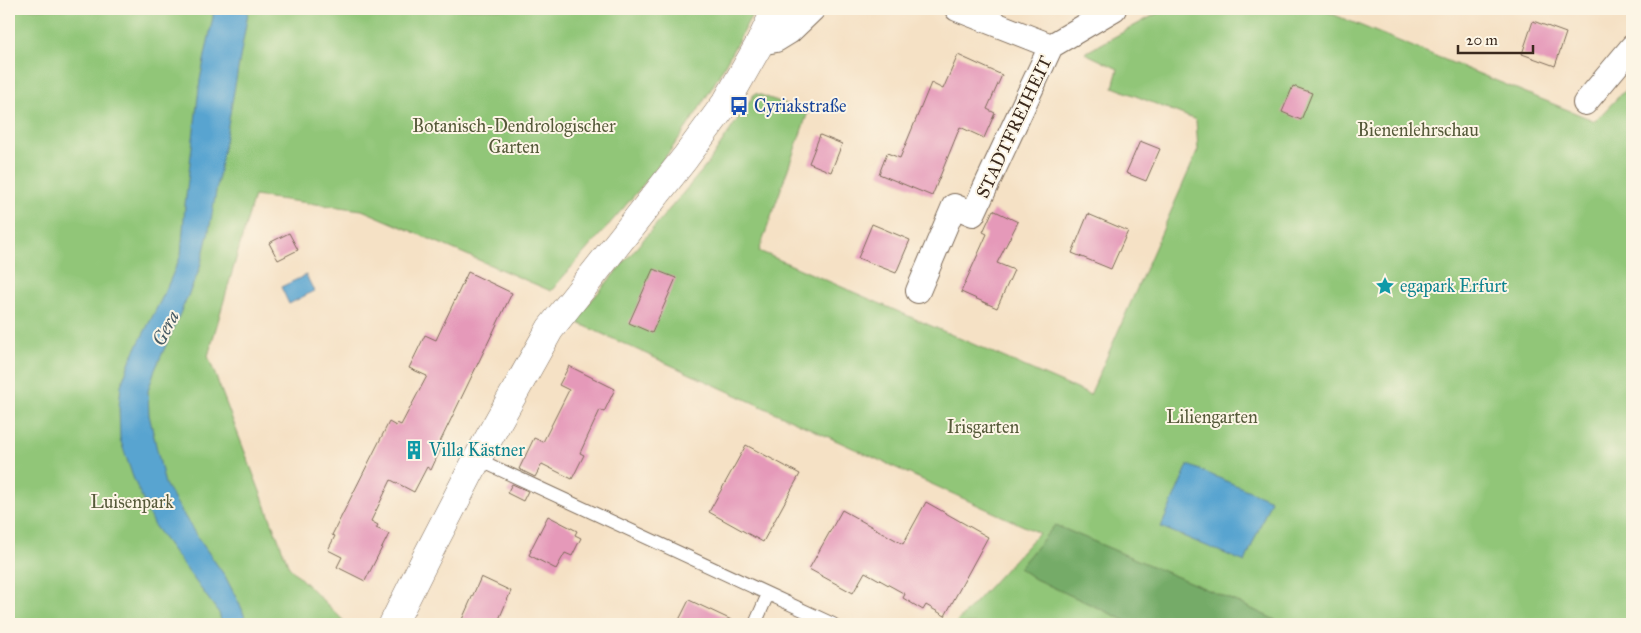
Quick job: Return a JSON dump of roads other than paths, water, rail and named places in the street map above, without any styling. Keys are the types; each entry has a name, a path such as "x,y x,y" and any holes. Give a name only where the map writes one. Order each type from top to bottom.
{"street":[{"path":"393,624 477,459 550,329 728,101 760,43 776,9"},
{"path":"760,43 776,40 789,32 813,9"},
{"path":"956,9 1051,46 1114,9"},
{"name":"STADTFREIHEIT","path":"918,291 954,206 973,214 1051,46"},
{"path":"1585,103 1632,47"}],"lane":[{"path":"477,459 833,624"},
{"path":"755,624 768,594"}],"water":[{"name":"Gera","path":"213,9 247,9 248,13 209,231 199,271 154,372 148,391 149,415 165,484 196,535 225,576 242,609 247,624 222,624 219,613 153,524 133,477 120,439 119,407 121,385 131,358 164,294 181,255 200,80"},
{"path":"306,275 314,291 289,304 281,287"},
{"path":"1188,465 1271,500 1245,562 1161,527"}],"place":[{"name":"Cyriakstraße","path":"739,106"},
{"name":"egapark Erfurt","path":"1385,286"},
{"name":"Villa Kästner","path":"414,450"}],"park label":[{"name":"Bienenlehrschau","path":"1418,130"},
{"name":"Botanisch-Dendrologischer Garten","path":"514,136"},
{"name":"Liliengarten","path":"1212,417"},
{"name":"Irisgarten","path":"983,427"},
{"name":"Luisenpark","path":"132,502"}]}
